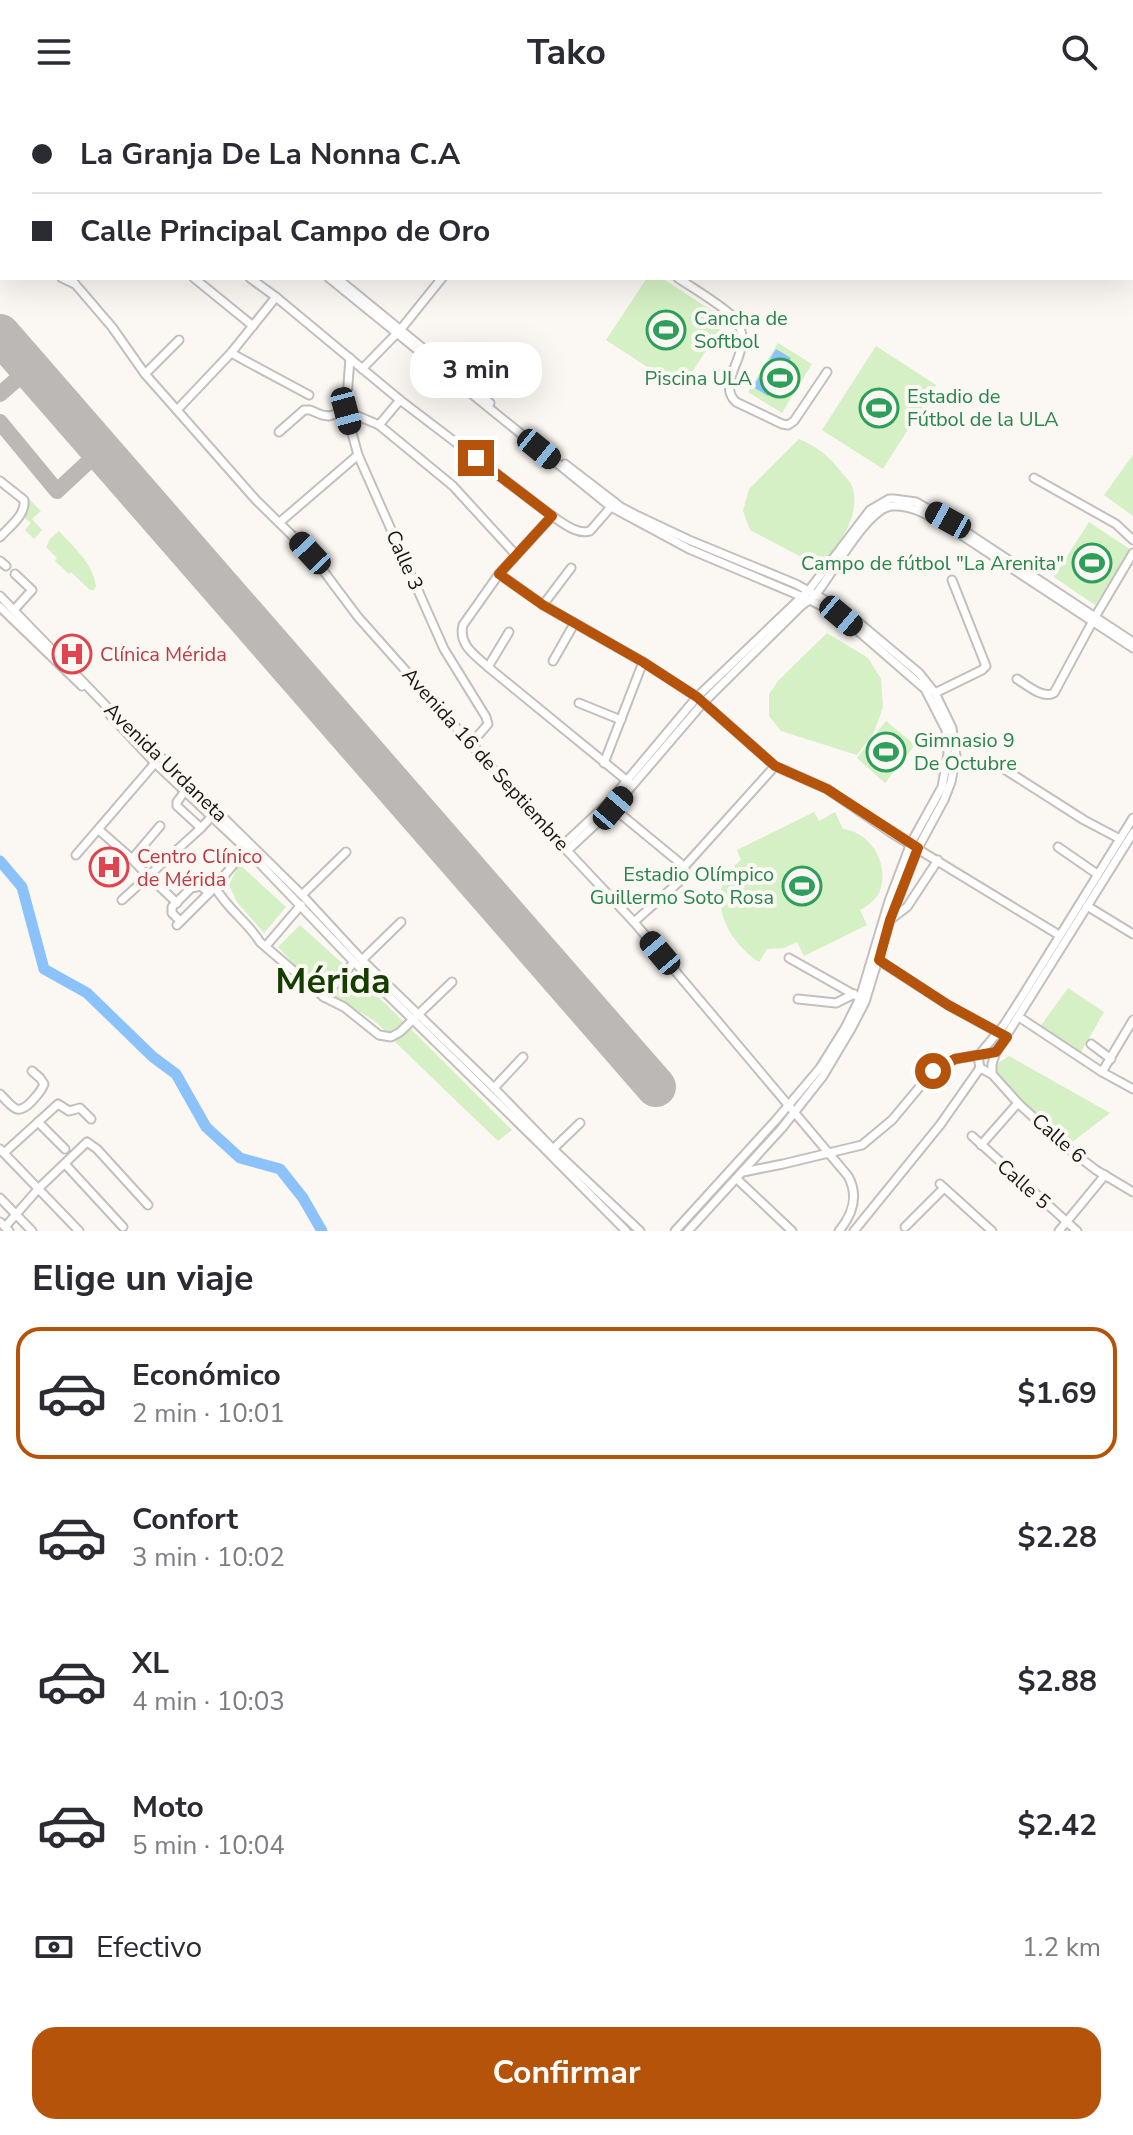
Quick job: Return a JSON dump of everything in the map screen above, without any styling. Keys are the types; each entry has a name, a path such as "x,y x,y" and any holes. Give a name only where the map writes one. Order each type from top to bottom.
{"street":[{"name":"Avenida 16 de Septiembre","path":"73,280 145,374 256,500 310,553 358,617 634,922 829,1152 850,1179 854,1193 852,1211 839,1231"},
{"path":"196,280 253,326"},
{"path":"253,280 400,400 552,516 585,533 611,507"},
{"path":"332,280 621,507 845,611 919,673 935,693 952,728 956,756 951,782 944,800 914,846 876,958 845,1028 790,1109 782,1128 688,1231"},
{"path":"339,280 611,507 689,549 809,595 841,616 925,689 946,730 948,754 942,787 889,901 865,1002 851,1029 823,1076 675,1231"},
{"path":"362,369 399,331 440,280"},
{"path":"681,280 734,317 740,327 741,355 728,389 736,402 788,425 794,421 827,372"},
{"path":"177,410 231,353 276,297"},
{"path":"145,374 179,340"},
{"path":"231,353 309,395"},
{"name":"Calle 3","path":"350,358 346,411 358,455 444,649 486,717 488,724 476,738 475,748"},
{"path":"379,425 400,400"},
{"path":"279,432 304,410 329,416 346,411 379,425 453,486 516,555"},
{"path":"280,522 358,455"},
{"path":"1034,478 1116,524 1133,540"},
{"path":"0,481 24,500 25,506 0,537"},
{"path":"565,848 611,805 700,700 801,606 876,514 890,505 915,509 946,525 1133,645"},
{"path":"552,516 499,574 463,625 461,633 466,647 488,667 630,784"},
{"path":"1017,679 1045,695 1054,693 1133,553"},
{"path":"543,605 571,568"},
{"path":"14,610 32,590 15,574"},
{"path":"499,574 543,605 643,662 700,700 775,766 827,789 1059,935"},
{"path":"935,693 986,666 952,580"},
{"name":"Avenida Urdaneta","path":"0,596 113,713 302,895 358,961"},
{"name":"Avenida Urdaneta","path":"0,607 415,1016 626,1231"},
{"path":"553,661 574,624"},
{"path":"488,667 509,632"},
{"path":"604,763 643,662"},
{"path":"579,703 621,720"},
{"path":"990,760 1084,820 1120,839"},
{"path":"76,855 155,763"},
{"path":"684,867 775,766"},
{"path":"185,791 177,806 201,828"},
{"path":"611,805 684,867 686,875 634,922"},
{"path":"122,900 212,816"},
{"path":"854,1231 940,1125 980,1068 978,1056 1020,1000 1133,818"},
{"path":"132,859 160,826"},
{"path":"99,830 148,876"},
{"path":"980,1068 992,1074 996,1052 1133,833"},
{"path":"1058,847 1097,874"},
{"path":"246,849 212,890 179,923 172,910 177,903 195,886 212,890 266,946 324,997 344,1007 387,1038 400,1032 452,982"},
{"path":"302,895 346,852"},
{"path":"890,920 907,907 938,860"},
{"path":"158,885 177,903"},
{"path":"266,946 301,905"},
{"path":"1087,906 1133,934"},
{"path":"324,997 401,922"},
{"path":"789,958 857,996"},
{"path":"876,958 948,1005 1007,1037"},
{"path":"798,999 836,1003 857,996"},
{"name":"Avenida Urdaneta","path":"415,1016 494,1088 640,1231"},
{"path":"1019,1017 1133,1089"},
{"path":"1102,1072 1133,1020"},
{"path":"1091,1044 1111,1059"},
{"path":"743,1172 862,1145 892,1120 933,1071 955,1059 996,1052"},
{"path":"494,1088 523,1057"},
{"path":"0,1094 15,1109 24,1109 42,1091 44,1084 32,1071"},
{"name":"Calle 6","path":"992,1074 1066,1147 1133,1192"},
{"path":"79,1231 2,1151 60,1103 69,1111 80,1108 91,1119"},
{"path":"981,1145 1018,1103"},
{"path":"38,1122 65,1149"},
{"path":"553,1149 580,1123"},
{"name":"Calle 5","path":"972,1136 1077,1231"},
{"path":"5,1227 39,1188 84,1144 89,1143 148,1205"},
{"path":"65,1164 123,1227"},
{"path":"1059,1231 1105,1175"},
{"path":"737,1179 792,1231"},
{"path":"904,1226 942,1186 992,1231"},
{"path":"0,1198 32,1231"}],"green space":[{"name":"Cancha de Softbol","path":"646,280 665,280 726,320 681,389 606,340"},
{"name":"Piscina ULA","path":"778,343 812,364 782,413 748,392"},
{"name":"Estadio de Fútbol de la ULA","path":"876,346 936,385 883,469 822,430"},
{"path":"799,439 828,457 853,489 853,511 846,531 820,567 750,530 743,511 749,489"},
{"path":"1133,455 1133,516 1104,495"},
{"path":"29,499 41,511 32,519 42,530 34,539 25,530 31,523 22,516 29,506"},
{"name":"Campo de fútbol \"La Arenita\"","path":"1089,522 1131,550 1095,605 1054,577"},
{"path":"59,531 87,563 94,578 94,590 90,590 71,572 69,574 46,547"},
{"path":"827,633 868,658 881,679 883,707 874,732 857,755 781,731 769,716 769,694 778,681"},
{"name":"Gimnasio 9 De Octubre","path":"886,721 915,745 885,783 857,758"},
{"name":"Estadio Olímpico Guillermo Soto Rosa","path":"814,812 819,821 835,812 843,829 862,836 870,843 882,872 879,893 860,910 867,925 804,956 797,942 784,948 767,949 759,962 736,941 728,928 722,914 722,885 741,860 737,850"},
{"path":"239,864 286,907 264,933 237,902 229,885"},
{"path":"300,925 344,965 325,983 305,976 278,947"},
{"path":"355,974 404,1022 388,1033 332,995"},
{"path":"1068,988 1104,1012 1080,1054 1039,1028"},
{"path":"410,1028 512,1130 498,1141 393,1040"},
{"path":"1009,1056 1110,1113 1066,1147 989,1069"}],"water":[{"path":"776,349 791,358 768,396 753,387"}],"waterway":[{"path":"0,861 22,887 44,969 87,993 153,1057 176,1074 206,1127 240,1158 280,1169 303,1198 322,1231"}],"taxiway":[{"path":"0,394 30,368"},
{"path":"0,422 57,491 101,450"}],"runway":[{"path":"0,334 656,1087"}],"place":[{"name":"Cancha de Softbol","path":"666,330"},
{"name":"Piscina ULA","path":"780,378"},
{"name":"Estadio de Fútbol de la ULA","path":"879,408"},
{"name":"Campo de fútbol \"La Arenita\"","path":"1092,563"},
{"name":"Clínica Mérida","path":"72,654"},
{"name":"Gimnasio 9 De Octubre","path":"886,752"},
{"name":"Centro Clínico de Mérida","path":"109,867"},
{"name":"Estadio Olímpico Guillermo Soto Rosa","path":"802,886"}],"district":[{"name":"Mérida","path":"333,980"}],"route":[{"path":"476,458 552,516 499,574 543,605 697,697 775,766 827,789 918,848 890,920 879,960 948,1005 1007,1037 996,1052 955,1059 933,1071"}]}
